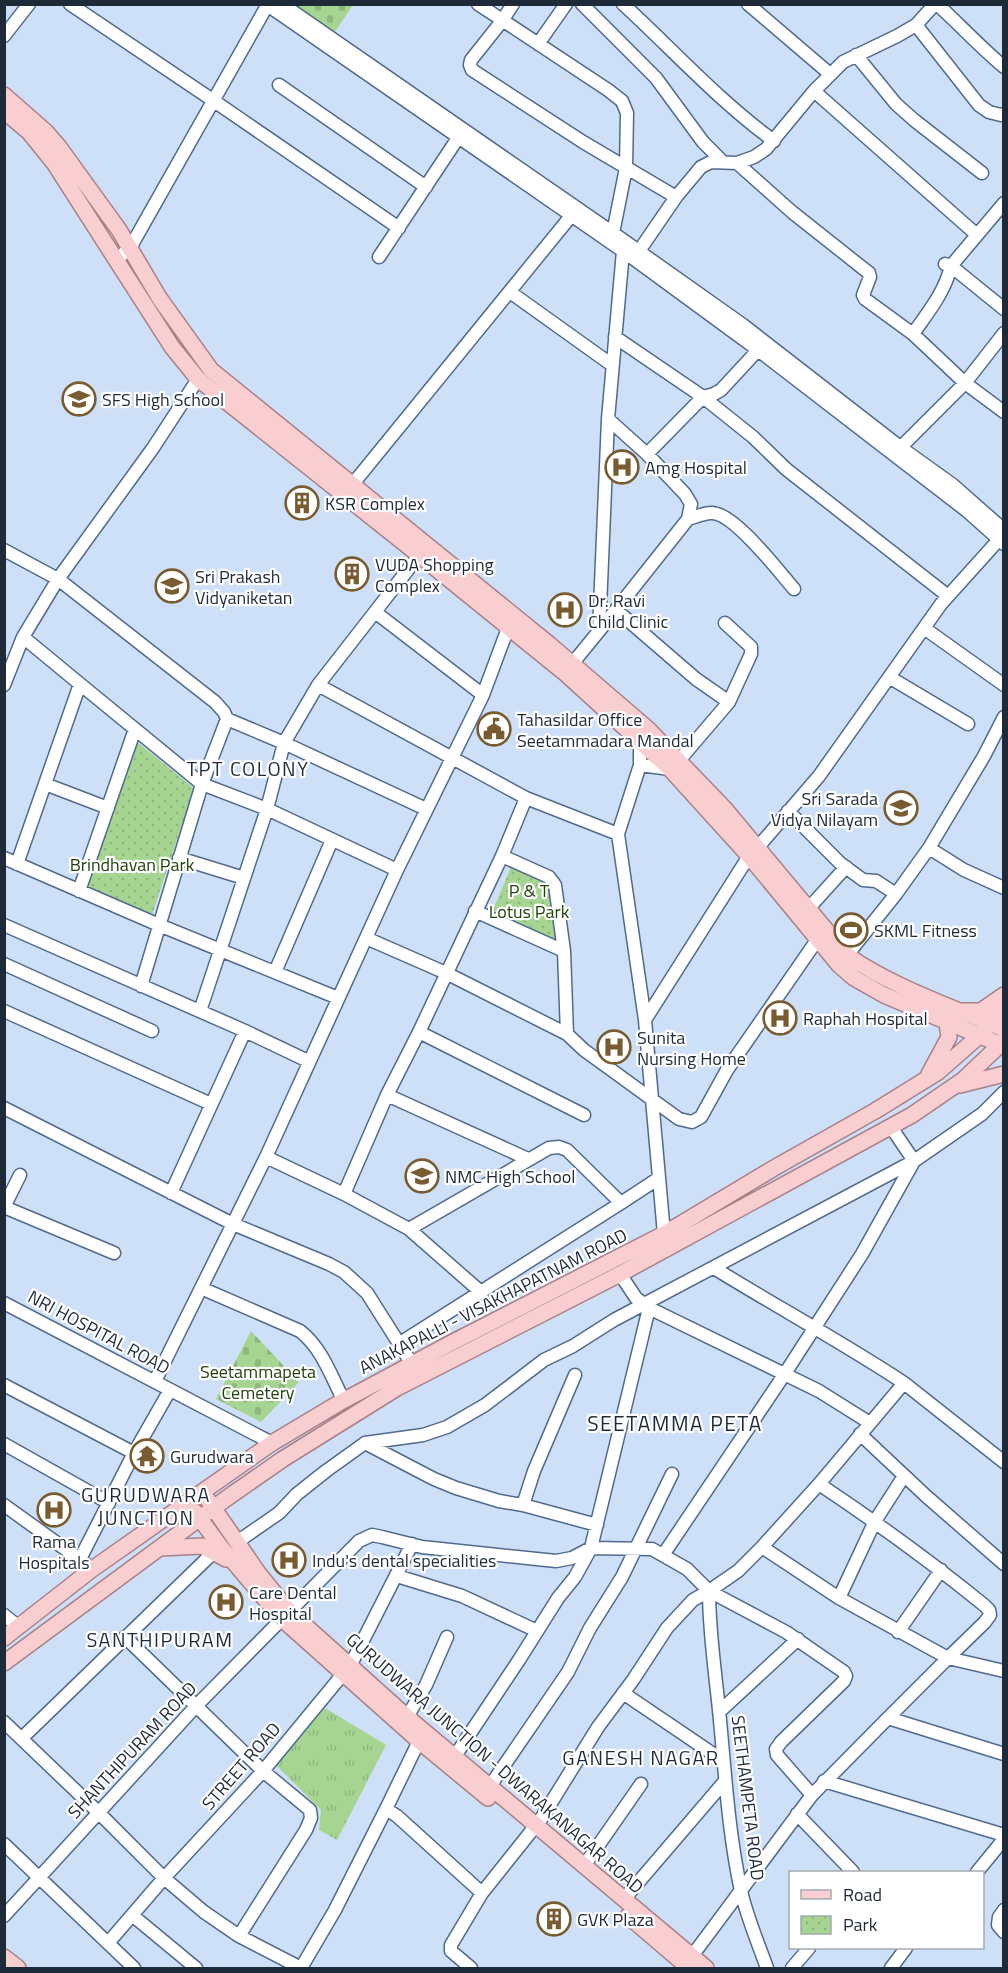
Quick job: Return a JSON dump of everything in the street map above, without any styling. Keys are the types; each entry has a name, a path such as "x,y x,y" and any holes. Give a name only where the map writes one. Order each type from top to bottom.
{"main road":[{"path":"4,95 46,132 59,147 130,248 160,299 211,370 352,485 423,550"},
{"path":"4,111 28,132 50,158 172,347 198,379 423,550 512,623 640,741 674,765"},
{"path":"512,623 572,664 641,723 674,765 808,909 843,960 997,1026"},
{"path":"753,852 817,940 843,960 869,987 947,1023 1002,1044"},
{"path":"960,1011 981,1011 1004,995"},
{"name":"ANAKAPALLI - VISAKHAPATNAM ROAD","path":"4,1638 91,1570 272,1443 412,1364 664,1234 938,1072 980,1036 997,1026 1004,1008"},
{"path":"926,1079 949,1037 947,1023"},
{"name":"ANAKAPALLI - VISAKHAPATNAM ROAD","path":"4,1663 283,1459 397,1388 620,1274 891,1127 963,1080 1002,1044"},
{"path":"952,1087 1004,1074"},
{"name":"GURUDWARA JUNCTION - DWARAKANAGAR ROAD","path":"203,1492 285,1615"},
{"path":"188,1502 217,1549"},
{"path":"160,1548 202,1546 217,1549"},
{"name":"GURUDWARA JUNCTION - DWARAKANAGAR ROAD","path":"217,1549 419,1741 624,1899 687,1965"},
{"name":"GURUDWARA JUNCTION - DWARAKANAGAR ROAD","path":"346,1670 490,1786 533,1828 687,1965 706,1968"},
{"path":"4,1957 18,1968"}],"street":[{"path":"4,36 29,4"},
{"path":"70,4 399,228"},
{"path":"282,4 639,251 759,337 897,451"},
{"path":"478,4 608,90 622,101 627,113 626,168 613,233 623,251 608,419 599,631"},
{"path":"513,4 471,60 472,70 626,168 676,197"},
{"path":"538,44 566,4"},
{"path":"582,4 657,78 704,142 723,162"},
{"path":"623,4 720,97 774,141"},
{"path":"748,4 830,74"},
{"path":"639,251 676,197 701,167 711,162 737,163 754,157 766,149 814,91 843,62 916,25 936,4 1004,67"},
{"path":"117,259 130,248 267,5 623,251 897,451 953,485 1002,537 948,596 819,776 753,852 645,1020"},
{"path":"916,25 979,105 989,112 1004,114"},
{"path":"856,55 896,104 982,172"},
{"path":"279,85 426,187"},
{"path":"814,91 977,235"},
{"path":"379,257 458,138"},
{"path":"701,167 704,142"},
{"path":"737,163 792,212 869,273 870,277 862,295 866,299 913,334 965,383 1004,412"},
{"path":"913,334 948,280 948,265 1004,203"},
{"path":"352,485 571,216"},
{"path":"948,265 1004,309"},
{"path":"510,292 612,365"},
{"path":"897,451 965,383 1004,333"},
{"path":"615,337 703,397 753,437 786,469 948,596"},
{"path":"647,454 703,397 721,390 758,350"},
{"path":"4,685 23,637 58,579 153,448 198,379"},
{"path":"572,664 688,519 691,504 689,499 647,454 608,419"},
{"path":"688,519 712,513 722,516 748,536 794,589"},
{"path":"4,550 58,579 215,702 227,719 426,809"},
{"path":"200,1011 267,809 284,743 318,685 423,550"},
{"path":"616,610 696,679 729,702"},
{"path":"375,612 483,694"},
{"path":"155,1381 266,1157 397,870 483,694 512,623"},
{"path":"640,765 674,765 729,702 751,654 751,647 725,623"},
{"path":"924,628 1004,685"},
{"path":"23,637 202,784 267,809 397,870"},
{"path":"889,677 968,724"},
{"path":"17,864 80,684"},
{"path":"318,685 526,798 618,834"},
{"path":"843,960 896,894 929,848 984,756 1004,717"},
{"path":"141,986 202,784 227,719"},
{"path":"79,891 135,729"},
{"path":"640,741 640,765 618,834 645,1020 664,1234"},
{"path":"45,784 108,808"},
{"path":"344,1194 387,1095 502,856 526,798"},
{"path":"788,811 846,867 863,880 876,881 896,894"},
{"path":"275,972 332,840"},
{"path":"929,848 964,870 1004,888"},
{"path":"502,856 543,874 553,881 564,951 567,1034"},
{"path":"4,858 159,925 338,998"},
{"path":"179,858 244,878"},
{"path":"808,909 846,867"},
{"path":"475,911 564,951"},
{"path":"4,925 309,1061"},
{"path":"366,938 446,973 567,1034 584,1050 680,1119 692,1122 701,1117 728,1070 817,940"},
{"path":"4,964 152,1031"},
{"path":"4,1011 211,1104"},
{"path":"171,1193 245,1031"},
{"path":"419,1032 584,1115"},
{"path":"237,1542 279,1514 297,1494 365,1443 423,1435 447,1426 485,1405 544,1360 573,1346 614,1320 647,1306 914,1161 982,1114 1004,1092"},
{"path":"387,1095 528,1160"},
{"path":"4,1108 233,1224 344,1272 367,1293 412,1364"},
{"path":"891,1127 914,1161"},
{"path":"409,1229 549,1148 559,1147 567,1150 621,1203"},
{"path":"266,1157 344,1194 409,1229 482,1293"},
{"path":"663,1555 862,1254 914,1161"},
{"path":"20,1175 4,1207 114,1252"},
{"path":"400,1343 482,1293 659,1178"},
{"path":"714,1268 857,1352 904,1383 1004,1462"},
{"path":"620,1274 636,1298 647,1306 819,1392 870,1423"},
{"path":"201,1288 300,1331 310,1338 318,1349 344,1401"},
{"name":"NRI HOSPITAL ROAD","path":"4,1304 272,1443"},
{"path":"455,1756 558,1598 575,1577 591,1548 647,1306"},
{"path":"523,1505 534,1471 575,1376"},
{"path":"471,1968 454,1956 451,1945 482,1893 533,1828 598,1727 666,1628 693,1600 709,1592 738,1571 762,1547 819,1484 904,1383"},
{"path":"4,1384 134,1453"},
{"path":"80,1559 134,1453 171,1390"},
{"path":"860,1434 1004,1564"},
{"path":"365,1443 456,1488 597,1526"},
{"path":"4,1444 109,1503"},
{"path":"490,1786 568,1671 590,1628 622,1577 672,1474"},
{"path":"839,1598 875,1521 904,1476"},
{"path":"687,1965 796,1814 824,1781 990,1615 984,1605 941,1570 875,1521 819,1484"},
{"path":"4,1505 80,1559 91,1570"},
{"name":"SHANTHIPURAM ROAD","path":"4,1916 197,1705 358,1541 372,1535 412,1544 556,1562 572,1558 591,1548"},
{"name":"STREET ROAD","path":"108,1943 263,1770 346,1670 412,1544"},
{"path":"762,1547 839,1598 948,1658 1004,1671"},
{"path":"591,1548 652,1549 687,1569 709,1592 798,1639 844,1672 846,1676 844,1682 776,1749 777,1755 812,1795"},
{"path":"22,1738 217,1549"},
{"path":"898,1632 941,1570"},
{"path":"397,1576 462,1596 537,1631"},
{"name":"SEETHAMPETA ROAD","path":"709,1592 709,1621 722,1760 741,1891 767,1968"},
{"path":"4,1615 19,1627"},
{"path":"407,1717 426,1685 447,1636"},
{"path":"125,1637 263,1770 310,1810 311,1818 306,1830 239,1936"},
{"path":"719,1712 798,1639"},
{"path":"623,1693 722,1760"},
{"path":"888,1718 1004,1754"},
{"path":"4,1722 164,1878 204,1912 239,1936 301,1968 335,1910 419,1741"},
{"path":"624,1899 725,1781"},
{"path":"824,1781 1004,1837 978,1871"},
{"path":"584,1866 640,1784"},
{"path":"386,1809 397,1816 482,1893"},
{"path":"796,1814 852,1871"},
{"path":"4,1844 134,1968"},
{"path":"1004,1910 999,1917 998,1925 1004,1932"},
{"path":"132,1915 196,1968"},
{"path":"792,1968 807,1949"},
{"path":"891,1968 905,1949"}],"green space":[{"path":"292,5 353,5 334,33"},
{"name":"Brindhavan Park","path":"137,742 194,788 152,915 88,887"},
{"name":"P & T Lotus Park","path":"511,867 551,883 558,941 493,910"},
{"name":"Seetammapeta Cemetery","path":"251,1331 299,1382 261,1422 216,1399"},
{"path":"325,1708 386,1745 337,1840 319,1830 321,1810 275,1764"}],"place":[{"name":"SFS High School","path":"79,399"},
{"name":"Amg Hospital","path":"622,467"},
{"name":"KSR Complex","path":"302,503"},
{"name":"VUDA Shopping Complex","path":"352,574"},
{"name":"Sri Prakash Vidyaniketan","path":"172,586"},
{"name":"Dr. Ravi Child Clinic","path":"565,610"},
{"name":"Tahasildar Office Seetammadara Mandal","path":"494,729"},
{"name":"Sri Sarada Vidya Nilayam","path":"901,808"},
{"name":"SKML Fitness","path":"851,930"},
{"name":"Raphah Hospital","path":"780,1018"},
{"name":"Sunita Nursing Home","path":"614,1047"},
{"name":"NMC High School","path":"422,1176"},
{"name":"Gurudwara","path":"147,1456"},
{"name":"Rama Hospitals","path":"54,1510"},
{"name":"Indu's dental specialities","path":"289,1560"},
{"name":"Care Dental Hospital","path":"226,1602"},
{"name":"GVK Plaza","path":"554,1919"}],"district":[{"name":"TPT COLONY","path":"248,768"},
{"name":"SEETAMMA PETA","path":"675,1423"},
{"name":"GURUDWARA JUNCTION","path":"146,1506"},
{"name":"SANTHIPURAM","path":"160,1639"},
{"name":"GANESH NAGAR","path":"641,1757"}]}
